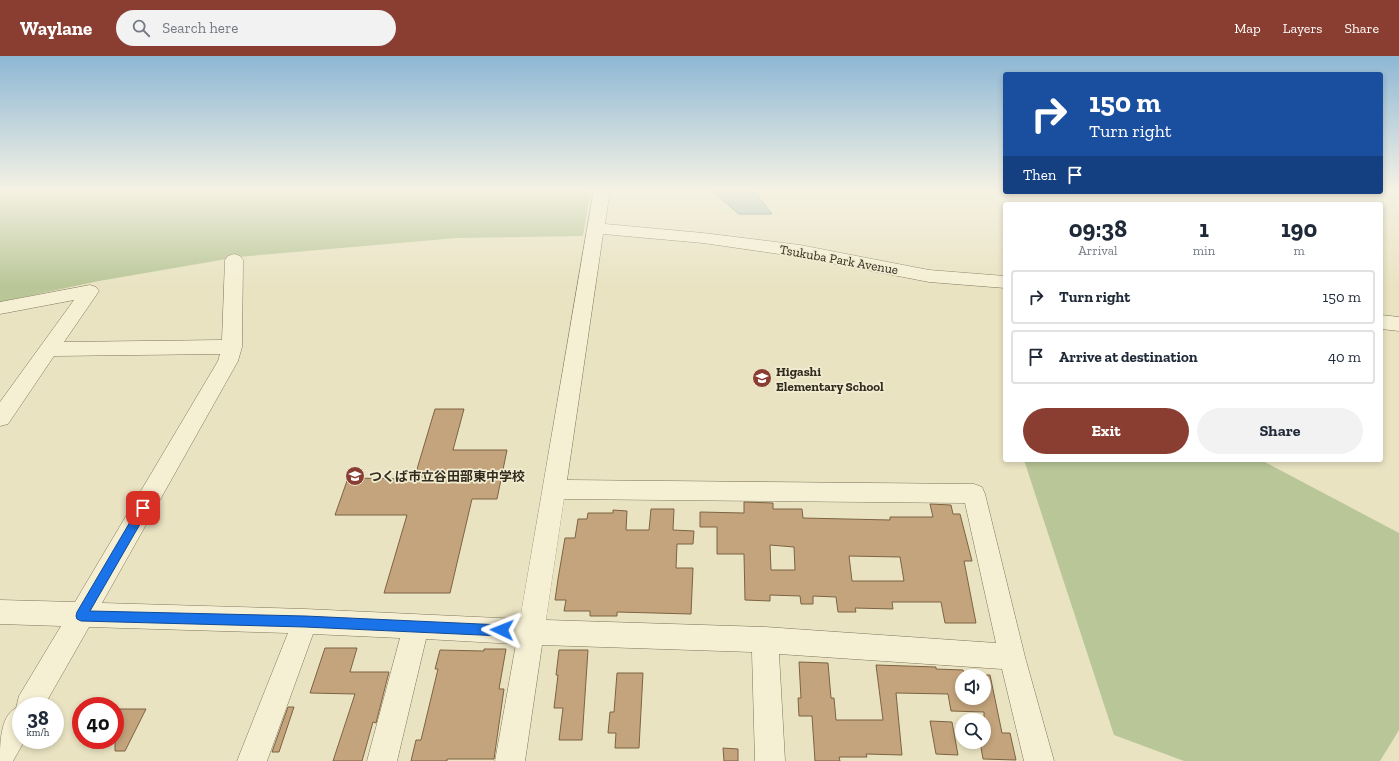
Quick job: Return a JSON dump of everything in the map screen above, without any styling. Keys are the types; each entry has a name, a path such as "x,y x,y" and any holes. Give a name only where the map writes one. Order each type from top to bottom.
{"street":[{"path":"510,761 596,222"},
{"name":"Tsukuba Park Avenue","path":"602,229 703,238 800,251 929,276 1003,282"},
{"path":"34,697 228,361 232,347 234,260"},
{"path":"0,308 90,291 0,418"},
{"path":"1383,322 1399,324"},
{"path":"50,349 232,347"},
{"path":"553,489 974,494 1012,657 1039,761"},
{"path":"0,612 81,616 305,621 531,632 765,640 1012,657"},
{"path":"252,761 305,621"},
{"path":"382,761 416,626"},
{"path":"765,640 770,761"},
{"path":"0,756 12,735"}],"green space":[{"path":"0,222 585,222 583,236 457,238 238,257 99,281 0,302"},
{"path":"1025,462 1265,462 1399,533 1399,730 1380,761 1184,761 1114,735"}],"building":[{"path":"435,409 464,409 453,450 507,450 497,499 472,499 450,593 384,593 407,515 335,515 348,478 414,479"},
{"path":"744,502 773,503 773,509 802,509 803,518 890,520 890,517 933,517 930,504 951,505 953,514 960,514 972,561 964,561 976,623 945,623 941,602 892,602 893,609 855,608 856,612 838,612 836,597 813,596 813,604 801,604 800,596 770,595 770,601 745,600 744,554 717,554 717,527 700,527 700,512 744,513","holes":["770,545 794,547 795,570 771,570","849,556 900,557 904,581 852,581"]},
{"path":"651,509 674,509 673,530 694,531 693,544 677,544 676,568 693,568 691,614 617,612 617,616 590,616 590,611 564,611 566,600 555,600 558,579 565,538 575,538 578,519 587,519 588,513 613,513 613,510 627,511 626,530 649,530"},
{"path":"325,648 357,648 350,672 389,672 376,723 373,722 362,761 333,761 355,694 310,693"},
{"path":"484,649 506,649 499,689 504,689 494,759 411,761 416,740 421,740 438,669 435,669 440,650 484,651"},
{"path":"559,650 588,650 582,740 559,740 563,708 554,708"},
{"path":"799,662 828,663 831,698 834,698 836,720 883,720 876,665 936,667 936,669 955,670 955,705 991,705 991,680 1002,733 1010,733 1016,760 983,759 981,749 991,749 991,713 951,711 948,694 896,693 902,755 866,754 867,757 839,757 840,761 815,761 812,716 799,716 798,698 801,698"},
{"path":"617,673 643,673 639,748 615,748 616,733 608,733 610,712 614,712"},
{"path":"288,707 294,707 279,752 272,752"},
{"path":"124,709 146,709 125,751 115,751 115,749 124,749"},
{"path":"930,721 952,722 955,749 957,749 958,755 936,754"},
{"path":"723,748 738,749 738,761 724,761"}],"place":[{"name":"Higashi Elementary School","path":"762,378"},
{"name":"つくば市立谷田部東中学校","path":"355,476"}],"route":[{"path":"143,508 81,616 305,621 502,630"}]}
